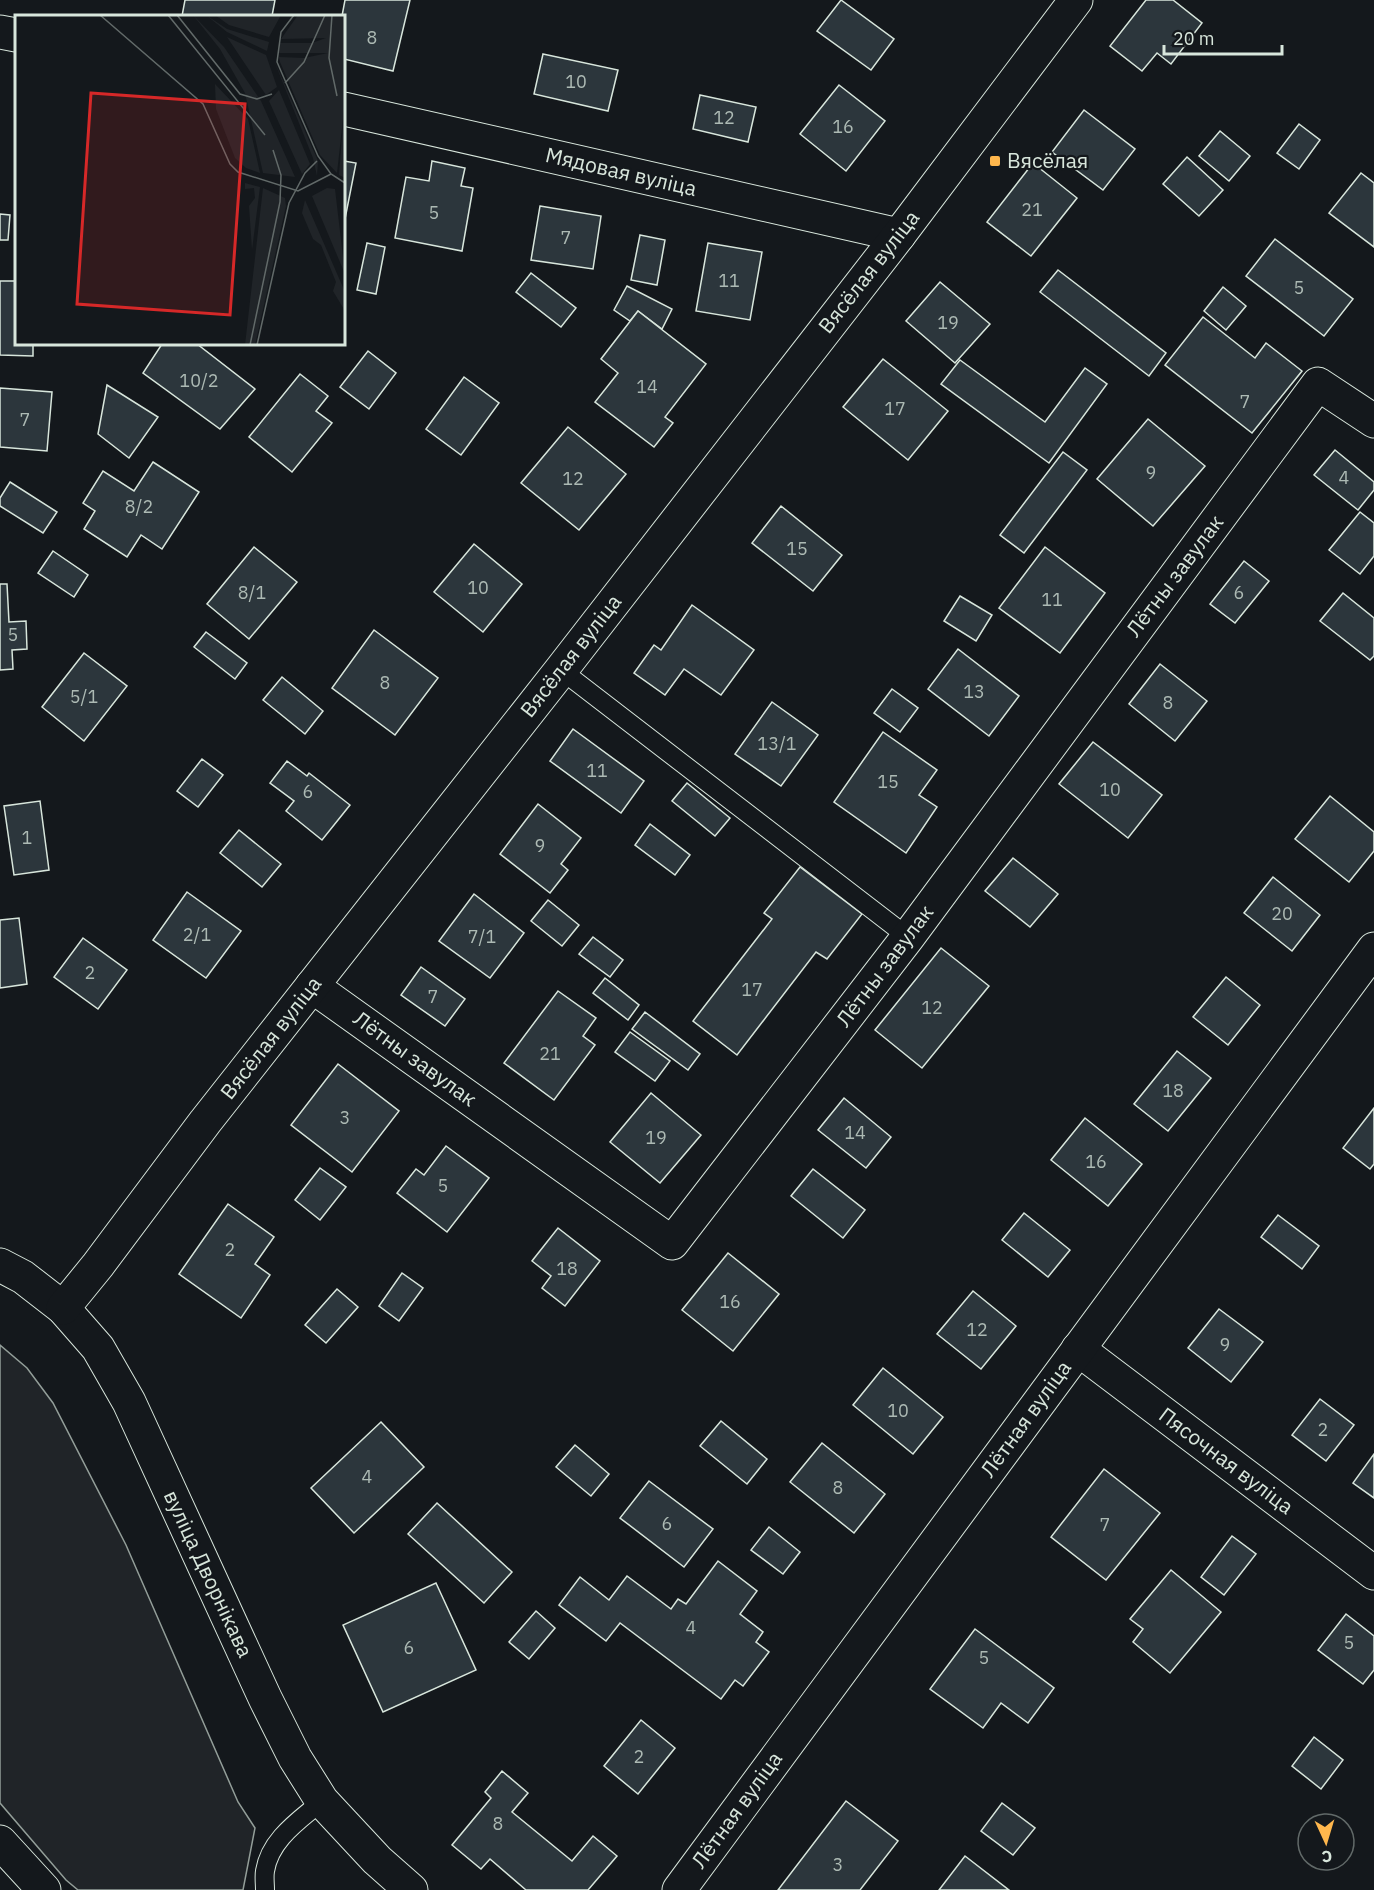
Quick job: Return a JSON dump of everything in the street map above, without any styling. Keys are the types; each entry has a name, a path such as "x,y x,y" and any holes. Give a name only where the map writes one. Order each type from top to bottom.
{"street":[{"name":"Вясёлая вуліца","path":"63,1308 205,1122 561,670 899,235 1076,0"},
{"path":"0,32 15,35"},
{"name":"Мядовая вуліца","path":"345,109 899,235"},
{"name":"Лётны завулак","path":"312,986 672,1243 908,937 1317,384 1374,421"},
{"name":"Лётная вуліца","path":"678,1890 1374,949"},
{"name":"вуліца Дворнікава","path":"0,1265 23,1277 63,1308 98,1348 129,1402 265,1698 295,1758 322,1801 377,1860 411,1890"},
{"name":"Пясочная вуліца","path":"1078,1349 1374,1573"},
{"path":"0,1842 44,1890"}],"lane":[{"path":"561,670 908,937"},
{"path":"265,1890 265,1871 272,1850 285,1833 322,1801"}],"shaded area":[{"path":"0,1345 27,1368 53,1403 126,1545 238,1802 255,1828 243,1890 78,1890 66,1880 0,1803"}],"building":[{"path":"185,0 275,0 272,15 182,15"},
{"path":"345,0 410,0 393,71 345,59 345,15 342,15"},
{"path":"841,0 894,39 871,70 817,31"},
{"path":"1146,0 1173,0 1202,23 1171,64 1157,53 1142,71 1110,46"},
{"path":"543,54 618,70 608,111 534,94"},
{"path":"839,85 885,121 846,171 800,134"},
{"path":"700,95 756,107 748,142 693,129"},
{"path":"1084,110 1135,149 1103,190 1052,152"},
{"path":"1299,124 1320,140 1299,169 1277,153"},
{"path":"1220,131 1250,156 1229,181 1199,156"},
{"path":"1187,157 1223,190 1199,216 1163,184"},
{"path":"345,161 356,163 345,219"},
{"path":"432,161 465,168 461,186 473,188 462,251 395,238 406,177 429,181"},
{"path":"1033,163 1077,198 1031,256 987,222"},
{"path":"1361,173 1374,183 1374,247 1329,213"},
{"path":"540,206 601,216 593,269 531,260"},
{"path":"0,214 10,215 8,240 0,240"},
{"path":"640,235 665,240 657,285 631,280"},
{"path":"1275,239 1353,299 1324,336 1246,276"},
{"path":"367,243 385,247 376,294 357,290"},
{"path":"708,243 762,252 750,320 696,311"},
{"path":"1058,270 1166,353 1149,376 1040,292"},
{"path":"531,273 576,308 561,327 516,292"},
{"path":"0,281 15,281 15,345 33,345 33,356 0,355"},
{"path":"940,282 990,324 955,363 906,321"},
{"path":"627,286 672,309 662,329 638,311 630,321 614,310"},
{"path":"1223,287 1246,306 1226,330 1204,311"},
{"path":"638,311 706,364 665,417 673,423 654,447 595,402 618,373 601,359"},
{"path":"1203,317 1255,358 1266,343 1302,371 1252,433 1165,365"},
{"path":"161,345 198,345 255,389 220,429 143,373"},
{"path":"368,351 396,373 369,409 340,387"},
{"path":"883,359 948,411 908,460 843,407"},
{"path":"960,360 1045,422 1085,368 1107,384 1049,463 941,384"},
{"path":"300,374 328,396 316,411 332,423 292,472 249,437"},
{"path":"464,377 499,403 461,455 426,429"},
{"path":"107,385 158,417 129,458 98,434"},
{"path":"0,388 52,392 47,451 0,447"},
{"path":"1148,419 1205,466 1153,526 1097,479"},
{"path":"568,427 626,474 579,530 521,483"},
{"path":"1335,450 1374,482 1374,490 1358,510 1314,475"},
{"path":"1063,452 1087,470 1024,553 1000,535"},
{"path":"153,462 199,492 162,549 141,535 127,557 84,529 95,511 83,503 103,471 134,491"},
{"path":"10,482 57,512 43,533 0,506 0,498"},
{"path":"781,506 842,555 813,591 752,543"},
{"path":"1360,512 1374,523 1374,556 1360,574 1329,550"},
{"path":"474,544 522,584 483,632 434,592"},
{"path":"254,547 297,582 249,639 207,604"},
{"path":"1045,547 1105,593 1060,653 999,608"},
{"path":"53,551 88,575 74,597 38,573"},
{"path":"1244,561 1269,581 1235,623 1210,604"},
{"path":"0,584 7,584 9,622 26,621 27,649 12,650 13,669 0,670"},
{"path":"1343,593 1374,618 1374,656 1370,660 1320,621"},
{"path":"960,596 992,615 976,641 944,621"},
{"path":"692,605 754,650 721,695 684,669 665,695 634,673 654,645 661,650"},
{"path":"374,630 438,678 395,735 332,688"},
{"path":"206,632 247,663 235,679 194,647"},
{"path":"958,649 1019,696 989,736 928,689"},
{"path":"84,653 127,686 84,741 42,707"},
{"path":"1160,664 1207,701 1175,741 1129,704"},
{"path":"282,677 323,711 305,734 263,700"},
{"path":"892,689 918,708 900,732 874,713"},
{"path":"772,702 818,735 781,786 735,754"},
{"path":"573,729 644,781 621,813 550,761"},
{"path":"883,732 937,770 919,795 937,807 906,853 834,802"},
{"path":"1093,742 1162,795 1128,838 1059,784"},
{"path":"202,759 223,775 198,807 177,791"},
{"path":"287,761 307,776 309,773 350,805 322,840 286,811 294,801 270,783"},
{"path":"687,783 730,818 715,836 672,801"},
{"path":"1330,796 1374,832 1374,851 1349,882 1295,839"},
{"path":"40,801 49,870 14,875 4,806"},
{"path":"538,804 581,838 561,864 568,870 550,893 500,854"},
{"path":"650,824 690,855 675,875 635,845"},
{"path":"239,830 281,864 262,887 220,853"},
{"path":"1013,858 1058,894 1030,927 985,891"},
{"path":"800,867 862,914 827,959 816,952 737,1055 693,1021 772,919 764,913"},
{"path":"1273,877 1320,915 1292,951 1244,913"},
{"path":"187,892 241,931 206,978 153,940"},
{"path":"474,894 524,933 490,978 439,941"},
{"path":"548,900 579,925 562,946 531,921"},
{"path":"19,918 27,984 0,988 0,920"},
{"path":"593,937 623,960 610,977 579,954"},
{"path":"83,938 127,970 98,1009 54,977"},
{"path":"941,948 989,986 922,1068 875,1030"},
{"path":"421,967 465,999 445,1026 401,995"},
{"path":"1226,977 1260,1005 1228,1045 1193,1017"},
{"path":"605,978 639,1005 628,1020 593,993"},
{"path":"558,991 596,1018 583,1036 595,1045 554,1100 504,1063"},
{"path":"645,1012 700,1054 688,1070 632,1029"},
{"path":"630,1032 670,1061 655,1081 615,1052"},
{"path":"1177,1051 1211,1078 1168,1131 1134,1104"},
{"path":"338,1064 399,1111 352,1172 291,1125"},
{"path":"651,1093 701,1135 660,1183 610,1142"},
{"path":"844,1098 891,1137 866,1168 818,1130"},
{"path":"1374,1108 1374,1164 1370,1169 1343,1148"},
{"path":"1085,1118 1142,1164 1108,1206 1051,1160"},
{"path":"446,1146 489,1178 447,1232 397,1193 416,1169 424,1175"},
{"path":"320,1168 346,1187 320,1220 295,1200"},
{"path":"813,1169 865,1210 843,1238 791,1196"},
{"path":"228,1204 274,1237 255,1264 270,1275 241,1318 179,1274"},
{"path":"1024,1213 1070,1250 1048,1277 1002,1240"},
{"path":"1278,1215 1319,1246 1302,1269 1261,1237"},
{"path":"558,1228 600,1261 565,1306 542,1288 551,1276 532,1261"},
{"path":"728,1253 779,1294 733,1351 682,1310"},
{"path":"402,1273 423,1288 399,1321 379,1306"},
{"path":"337,1289 358,1307 326,1343 305,1325"},
{"path":"973,1291 1016,1326 981,1369 937,1334"},
{"path":"1219,1309 1263,1342 1231,1382 1188,1348"},
{"path":"883,1368 943,1417 913,1454 853,1405"},
{"path":"1320,1399 1354,1425 1326,1461 1292,1435"},
{"path":"721,1421 767,1459 747,1484 700,1446"},
{"path":"381,1422 424,1467 354,1533 311,1488"},
{"path":"822,1443 885,1494 854,1533 790,1482"},
{"path":"575,1445 609,1474 591,1496 556,1467"},
{"path":"1374,1454 1374,1498 1353,1483"},
{"path":"1104,1469 1160,1513 1106,1580 1051,1537"},
{"path":"649,1481 713,1529 684,1567 620,1518"},
{"path":"437,1503 512,1572 484,1603 408,1534"},
{"path":"769,1527 800,1552 783,1574 751,1550"},
{"path":"1232,1536 1256,1554 1224,1595 1201,1577"},
{"path":"718,1561 757,1591 740,1614 763,1632 756,1642 769,1652 743,1686 735,1680 721,1699 620,1623 606,1641 559,1605 580,1577 609,1600 627,1576 671,1609 678,1599 686,1604"},
{"path":"1171,1570 1221,1612 1170,1673 1133,1642 1143,1629 1130,1619"},
{"path":"436,1583 476,1670 383,1712 343,1625"},
{"path":"536,1611 555,1628 529,1659 509,1642"},
{"path":"1346,1614 1374,1636 1374,1670 1363,1684 1318,1650"},
{"path":"975,1629 1054,1688 1028,1723 1001,1703 983,1728 930,1689"},
{"path":"641,1720 675,1748 638,1794 604,1766"},
{"path":"1314,1737 1343,1760 1321,1789 1292,1766"},
{"path":"502,1771 528,1793 512,1812 572,1861 593,1836 617,1856 588,1890 526,1890 490,1859 481,1869 452,1845 491,1798 485,1792"},
{"path":"846,1801 898,1841 860,1890 778,1890"},
{"path":"1002,1803 1035,1828 1013,1855 981,1831"},
{"path":"965,1856 1009,1890 939,1890"}],"place":[{"name":"Вясёлая","path":"995,161"}]}
